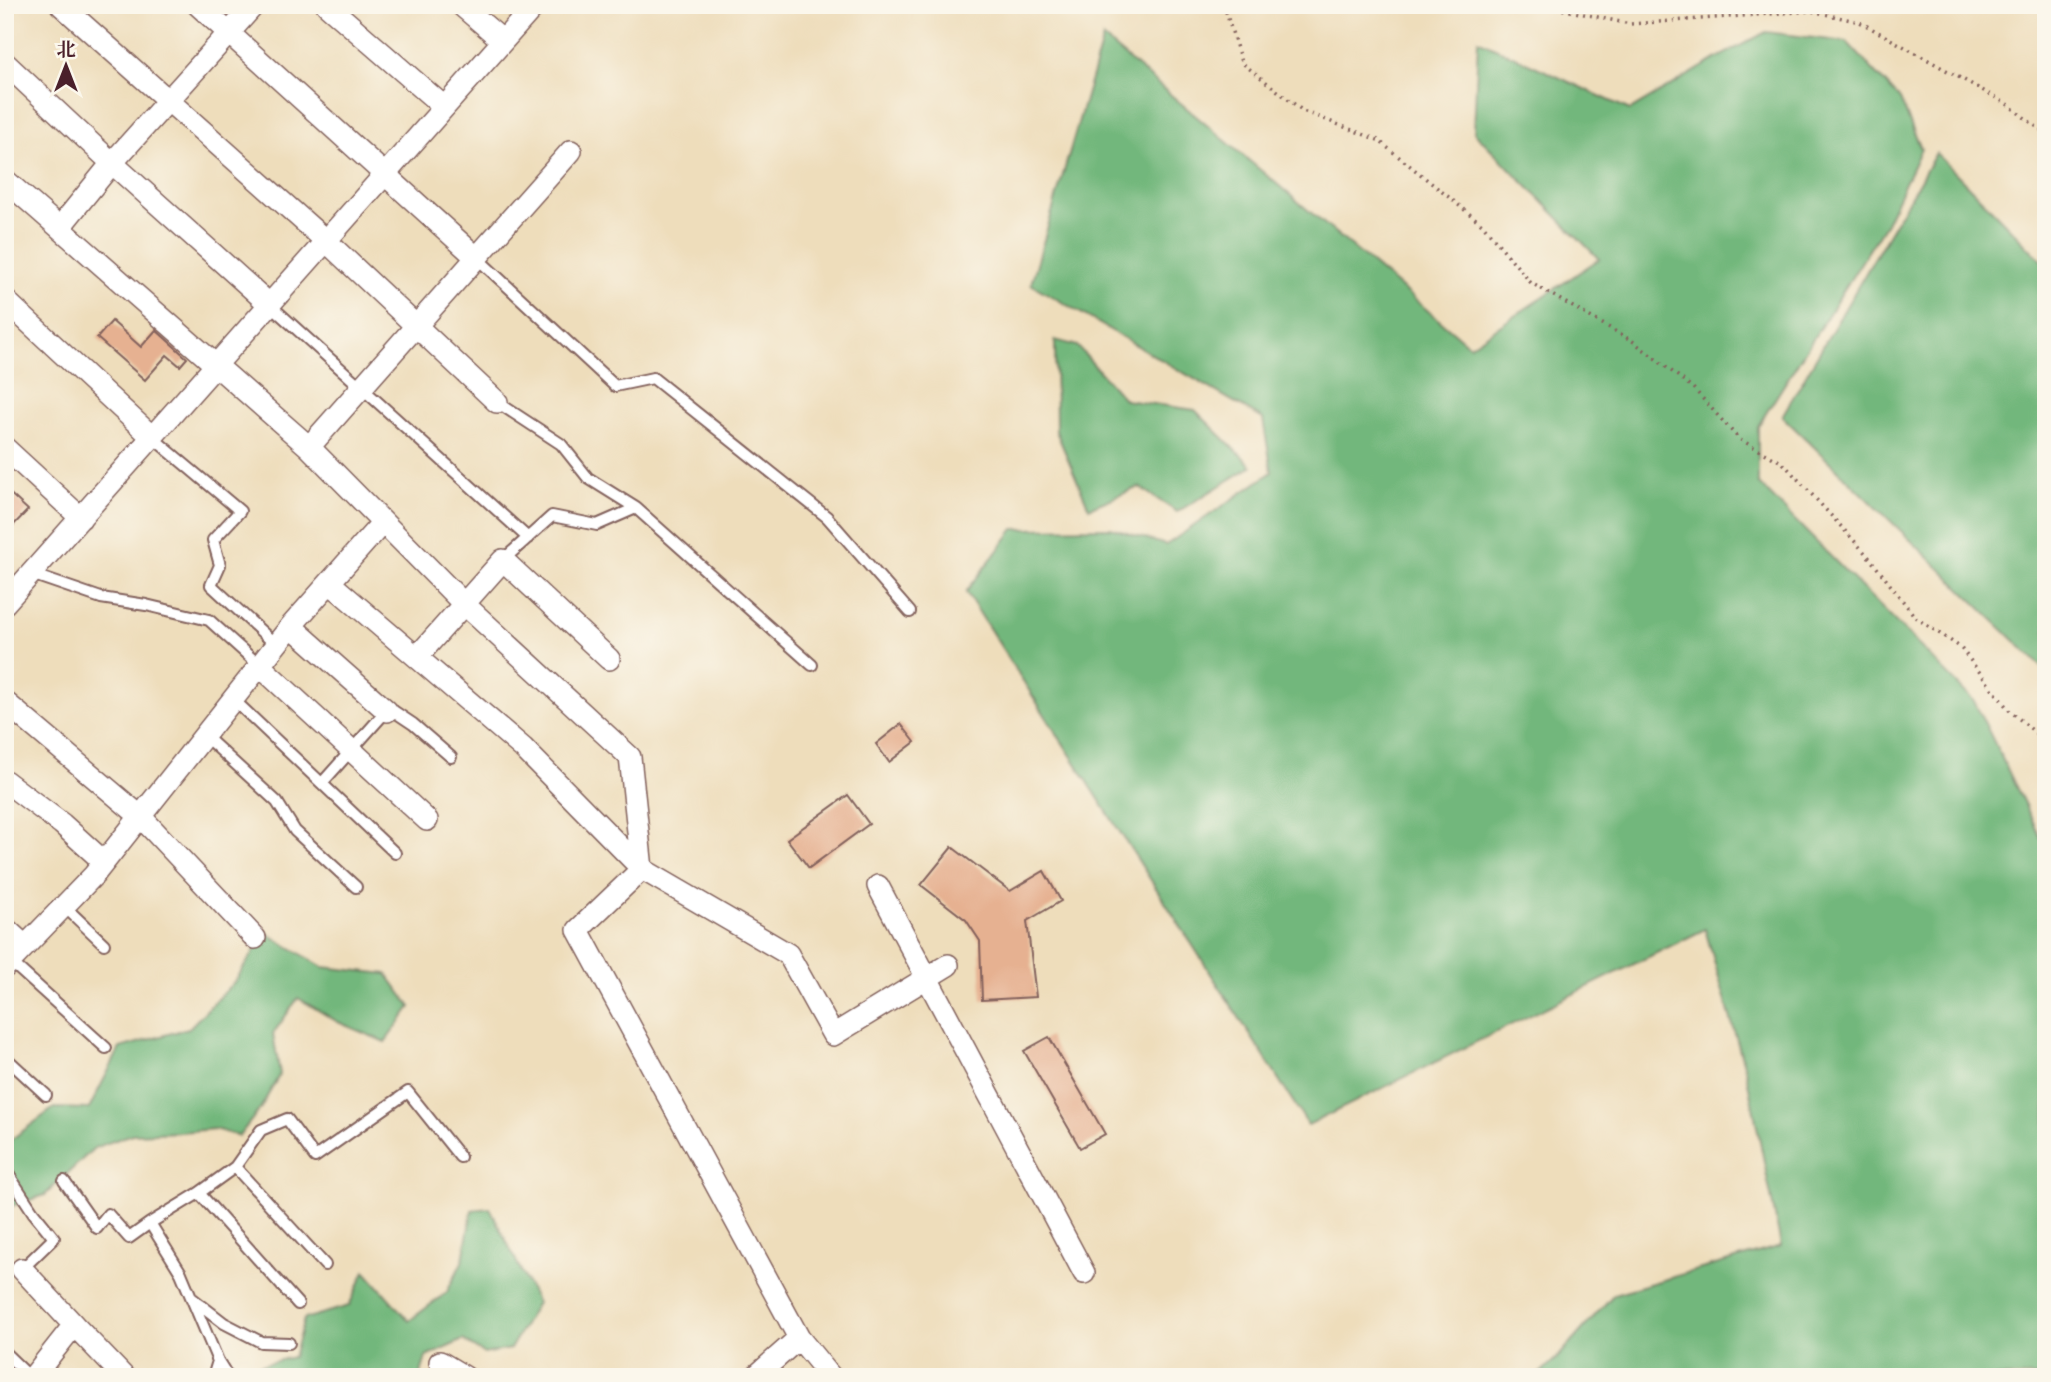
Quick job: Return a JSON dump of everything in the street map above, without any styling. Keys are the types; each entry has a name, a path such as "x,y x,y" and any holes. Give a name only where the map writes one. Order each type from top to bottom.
{"street":[{"path":"61,5 326,241 497,402"},
{"path":"198,5 477,258"},
{"path":"60,227 112,163 254,5"},
{"path":"327,5 444,107"},
{"path":"461,5 503,41"},
{"path":"7,599 535,5"},
{"path":"5,63 269,304"},
{"path":"309,447 571,151"},
{"path":"5,180 309,447 464,604 630,757 642,869"},
{"path":"5,300 152,437"},
{"path":"5,448 81,518"},
{"path":"13,958 104,862 291,626 383,522"},
{"path":"417,657 503,560 609,659"},
{"path":"330,583 523,748 642,869 788,954 832,1035 948,965"},
{"path":"291,626 387,711"},
{"path":"260,666 426,820"},
{"path":"5,702 141,817 255,938"},
{"path":"5,781 62,824 104,862"},
{"path":"642,869 578,930 799,1338 831,1377"},
{"path":"878,886 1084,1273"},
{"path":"5,928 13,958"},
{"path":"22,1269 124,1377"},
{"path":"32,1377 74,1325"},
{"path":"755,1377 799,1338"},
{"path":"440,1362 465,1377"}],"lane":[{"path":"477,258 615,386 653,377 827,517 910,612"},
{"path":"269,304 528,538"},
{"path":"497,402 561,444 588,478 636,508 812,664"},
{"path":"152,437 240,511 213,540 220,565 211,585 276,645"},
{"path":"503,560 552,516 597,525 636,508"},
{"path":"31,575 101,598 209,620 260,666"},
{"path":"234,699 395,853"},
{"path":"322,783 389,708 413,724 451,757"},
{"path":"205,736 277,802 295,831 356,887"},
{"path":"64,906 104,944"},
{"path":"13,958 107,1048"},
{"path":"5,1057 46,1095"},
{"path":"64,1181 97,1228 108,1214 129,1238 234,1167 261,1130 288,1119 315,1157 408,1092 460,1157"},
{"path":"234,1167 325,1265"},
{"path":"5,1169 54,1238 22,1269"},
{"path":"199,1193 298,1304"},
{"path":"150,1223 181,1273 218,1361 228,1377"},
{"path":"191,1297 224,1322 261,1342 289,1343"},
{"path":"5,1353 32,1377"},
{"path":"213,1377 218,1361"}],"path":[{"path":"1224,5 1241,62 1303,111 1378,140 1482,224 1531,282 1634,342 1693,388 1739,439 1783,463 1868,556 1916,618 1960,647 2009,710 2046,742"},
{"path":"1542,5 1630,24 1811,10 1860,22 2007,104 2046,134"}],"green space":[{"path":"1766,32 1847,42 1900,99 1921,149 1886,223 1758,426 1758,483 1974,701 2042,840 2046,841 2046,1377 1536,1377 1560,1355 1614,1294 1781,1246 1746,1072 1705,929 1308,1125 966,592 1014,529 1111,528 1166,545 1272,472 1263,419 1031,284 1103,38 1470,346 1599,259 1474,132 1478,40 1630,110"},
{"path":"1936,153 2046,265 2046,671 1782,416"},
{"path":"1055,340 1077,346 1125,400 1195,410 1252,466 1177,512 1139,487 1089,508 1056,431"},
{"path":"266,933 323,967 387,974 411,1007 385,1042 338,1022 298,998 273,1034 280,1074 260,1109 239,1136 214,1129 132,1134 94,1148 45,1195 5,1208 5,1144 54,1108 89,1109 120,1048 189,1028 235,981"},
{"path":"490,1208 537,1303 510,1349 484,1354 463,1340 426,1357 420,1377 249,1377 248,1368 293,1357 304,1319 349,1306 365,1271 409,1321 447,1292 463,1260 472,1210"}],"building":[{"path":"112,321 141,347 156,330 187,358 180,366 167,355 145,380 97,338"},
{"path":"5,489 28,510 5,534"},
{"path":"901,724 915,742 889,762 876,744"},
{"path":"848,795 869,824 809,868 787,839"},
{"path":"952,847 1010,891 1044,871 1061,901 1027,921 1036,997 982,1000 980,941 966,920 921,885"},
{"path":"1049,1037 1105,1134 1080,1148 1024,1051"}]}
